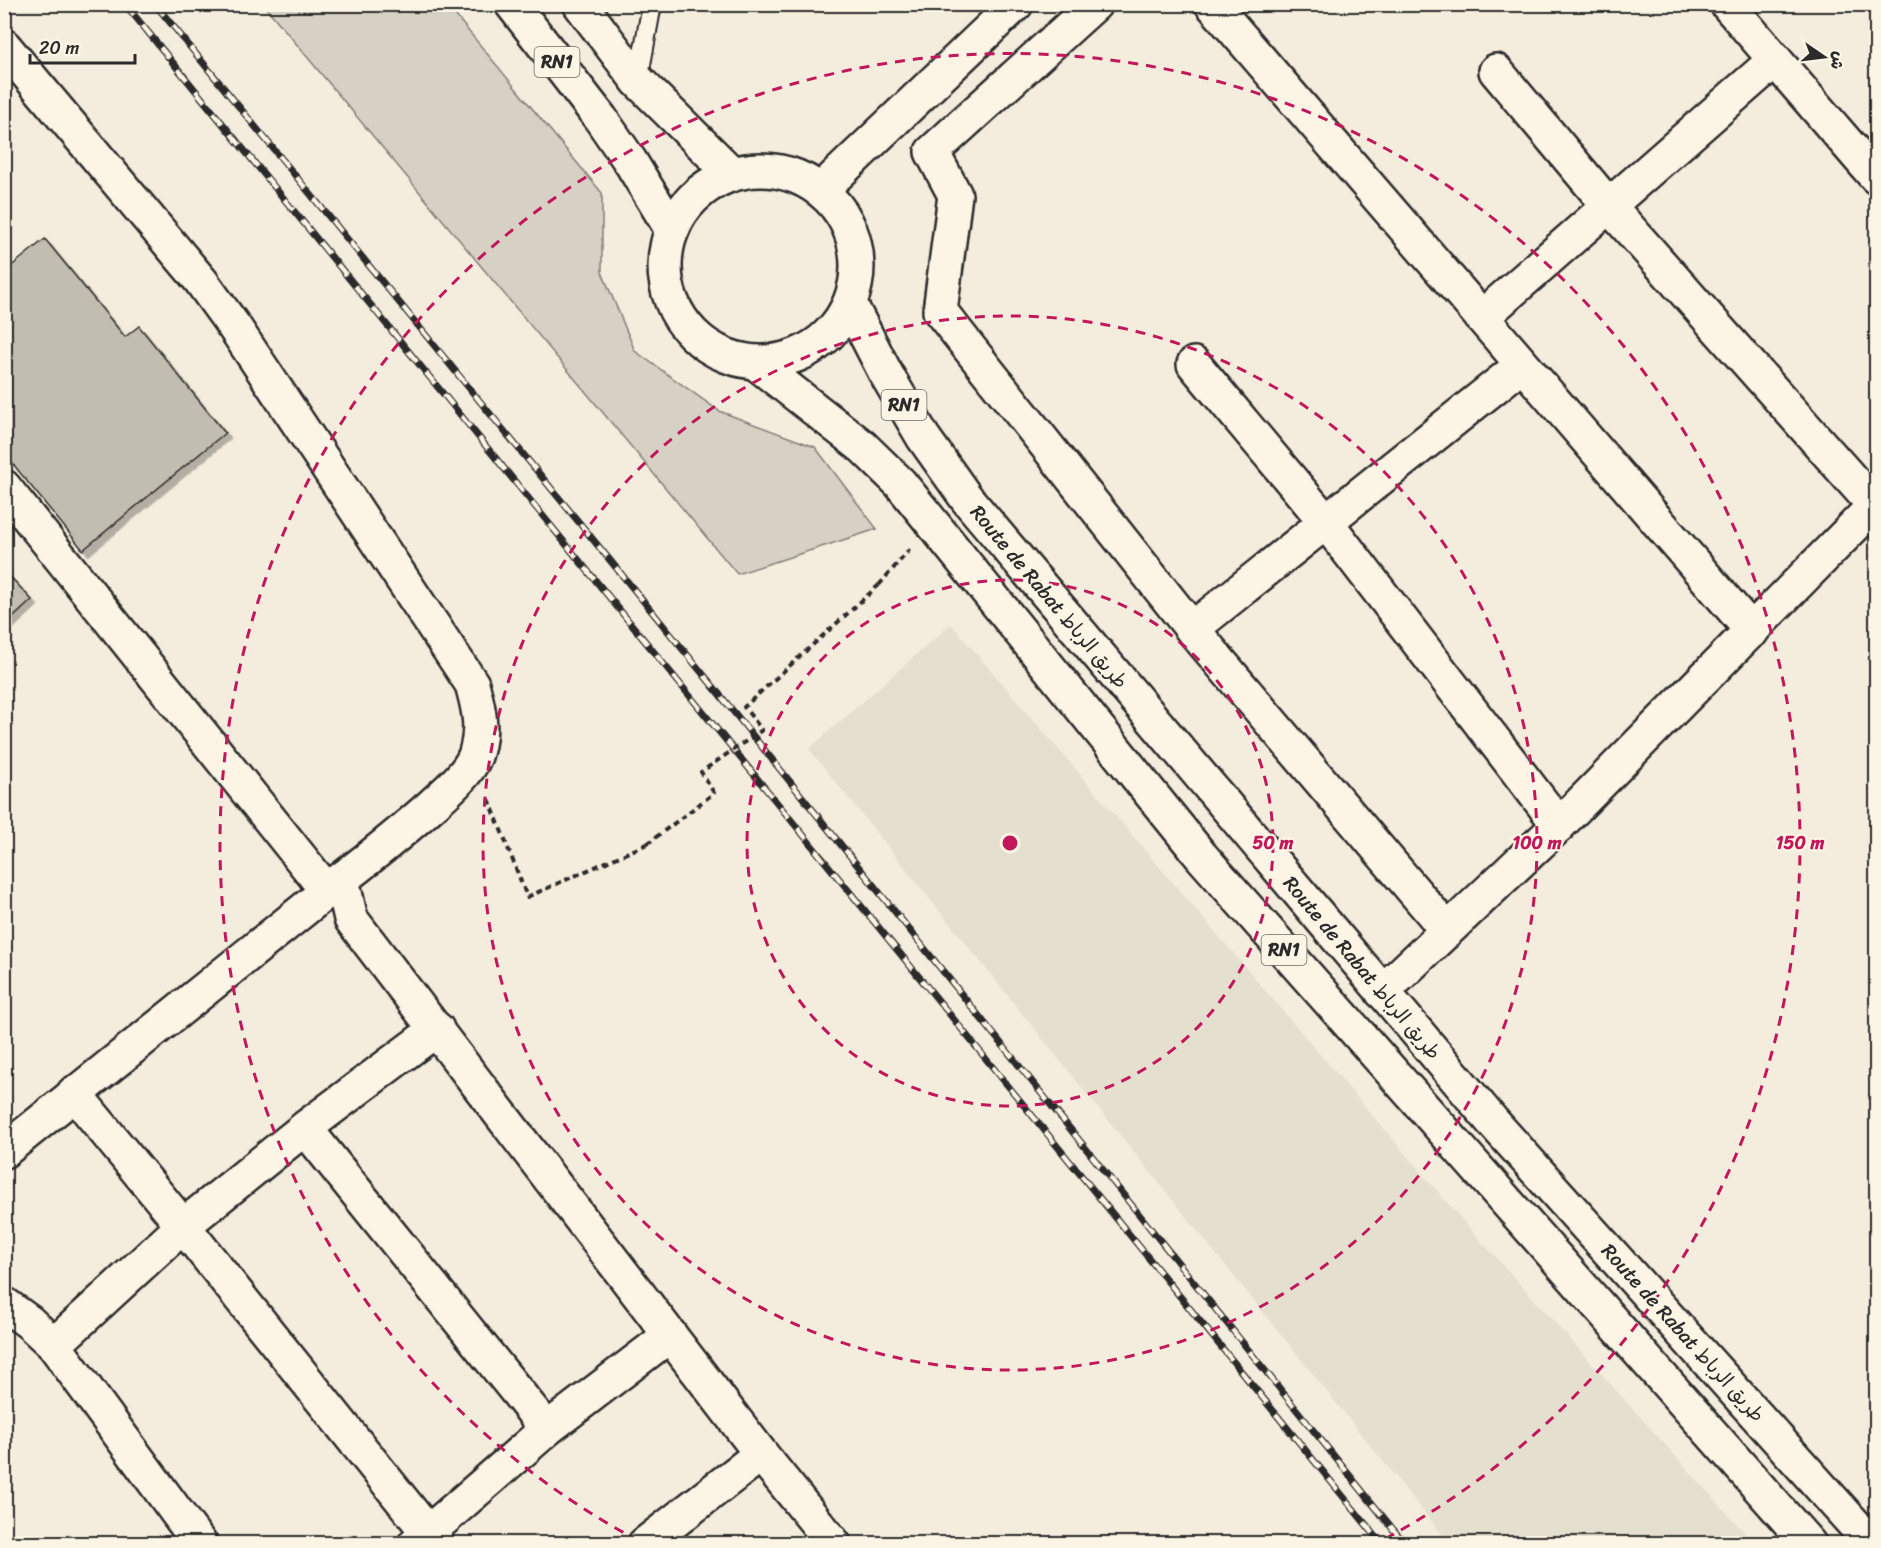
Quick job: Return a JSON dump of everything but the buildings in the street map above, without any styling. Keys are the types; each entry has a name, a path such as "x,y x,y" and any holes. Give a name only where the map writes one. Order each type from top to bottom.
{"street":[{"name":"RN1","path":"512,4 602,119 630,160 672,230"},
{"name":"RN1","path":"580,4 638,81 731,173"},
{"path":"821,190 1016,4"},
{"path":"1095,4 932,152 955,195 940,311 1192,629 1447,930"},
{"path":"1212,4 1752,631"},
{"path":"1727,4 1876,177"},
{"path":"4,46 201,281 235,328 472,684 480,711 480,733 474,759 455,784 389,843 4,1150"},
{"path":"1482,317 1775,60"},
{"path":"1382,992 1559,825 1876,505 1609,206 1496,70"},
{"name":"RN1","path":"762,167 794,174 821,190 842,213 855,242 858,273 850,304 835,329 812,349 785,361 756,363 720,354 690,333 670,301 664,265 672,230 695,195 731,173 747,168 762,167"},
{"name":"Route de Rabat طريق الرباط","path":"850,304 885,372 923,437 967,500 1492,1121 1872,1537"},
{"name":"RN1","path":"756,363 863,447 900,483 1202,857 1809,1544"},
{"path":"1194,364 1326,522 1559,825"},
{"path":"1192,629 1522,364"},
{"path":"4,487 334,885 351,919 761,1454 834,1544"},
{"path":"54,1345 183,1226 305,1128 437,1029"},
{"path":"74,1093 183,1226 427,1540 547,1429 670,1335"},
{"path":"305,1128 547,1429"},
{"path":"4,1304 29,1322 54,1345 200,1544"},
{"path":"645,1544 761,1454"}],"lane":[{"path":"638,81 652,4"}],"path":[{"path":"474,759 527,897 647,844 714,793 701,772 762,729 744,708 879,585 911,548"}],"shaded area":[{"path":"264,5 447,5 602,193 602,272 635,351 719,411 815,447 877,529 737,574"},
{"path":"951,624 1463,1221 1754,1543 1449,1543 809,749"}],"railway":[{"path":"125,4 1382,1544"},
{"path":"155,4 712,685 1405,1544"}]}
